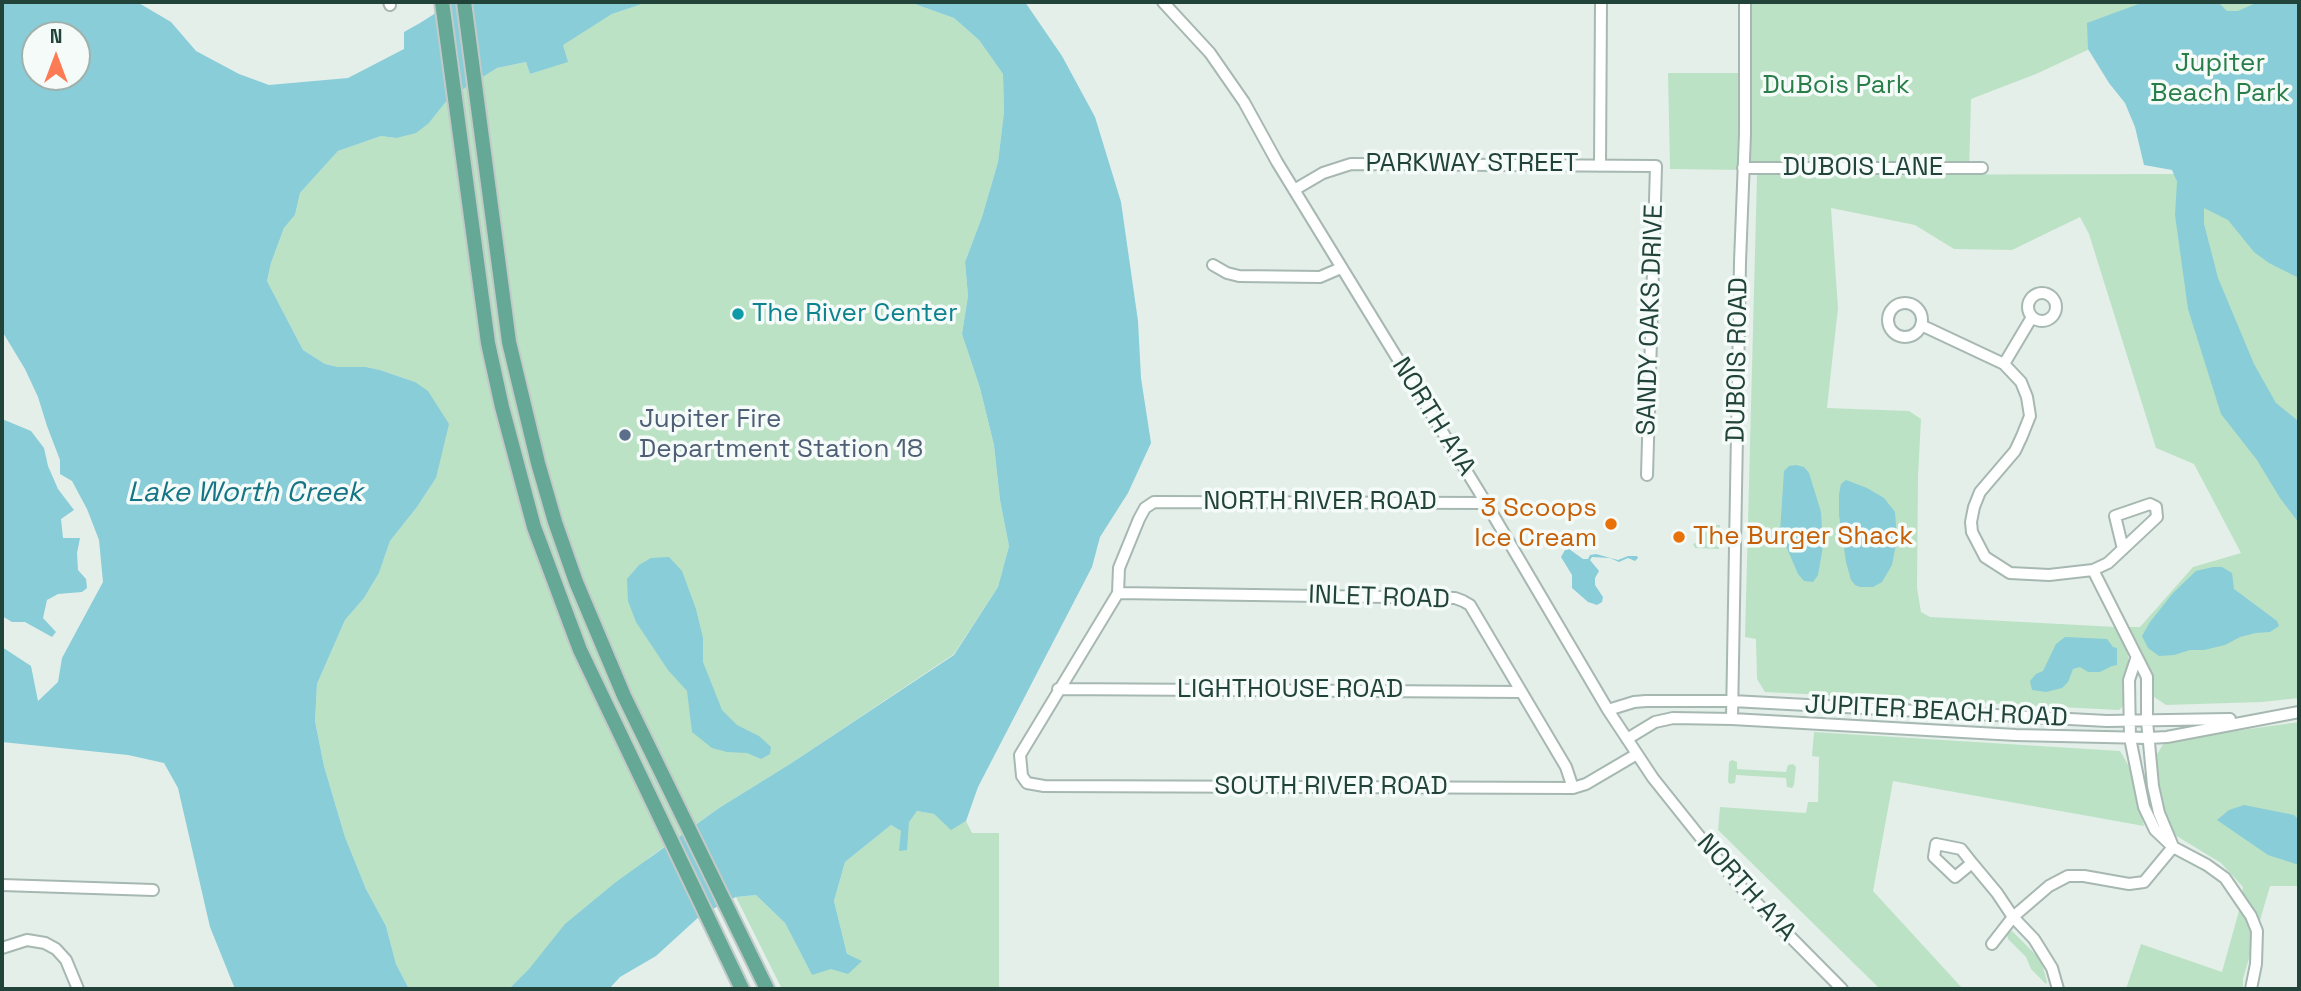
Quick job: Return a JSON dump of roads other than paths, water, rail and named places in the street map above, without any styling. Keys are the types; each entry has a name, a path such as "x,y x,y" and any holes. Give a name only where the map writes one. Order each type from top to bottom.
{"main road":[{"path":"442,2 488,343 517,468 534,527 580,650 742,989"},
{"path":"464,2 509,342 555,522 599,640 767,989"}],"street":[{"name":"NORTH A1A","path":"1163,2 1188,27 1225,73 1244,102 1294,190 1486,503 1627,740 1675,808 1736,882 1842,989"},
{"path":"1600,166 1601,2"},
{"name":"DUBOIS ROAD","path":"1732,719 1745,2"},
{"name":"PARKWAY STREET","path":"1294,190 1324,173 1352,164 1656,166"},
{"name":"SANDY OAKS DRIVE","path":"1647,475 1656,166"},
{"name":"DUBOIS LANE","path":"1743,168 1982,168"},
{"path":"1213,265 1227,273 1240,276 1320,277 1341,268"},
{"path":"2004,364 2032,317"},
{"path":"1921,324 2004,364 2021,382 2027,397 2030,415 2015,451 1980,492 1971,522 1975,540 1985,557 2010,573 2049,575 2093,569 2108,563 2123,549 2157,517 2156,507 2150,504 2115,516 2123,549"},
{"name":"NORTH RIVER ROAD","path":"1118,593 1119,568 1144,508 1154,502 1486,503"},
{"path":"2093,569 2147,677 2147,722 2153,786 2159,813 2173,847"},
{"path":"1058,689 1118,593"},
{"name":"INLET ROAD","path":"1118,593 1455,598 1470,606 1566,767 1573,788"},
{"path":"2136,659 2129,680 2130,738 2144,807 2155,830 2173,847 2225,878 2251,916 2257,930 2256,964 2251,989"},
{"name":"LIGHTHOUSE ROAD","path":"1058,689 1521,692"},
{"name":"SOUTH RIVER ROAD","path":"1058,689 1020,755 1022,776 1027,783 1044,786 1573,788 1586,784 1637,754"},
{"name":"JUPITER BEACH ROAD","path":"1608,710 1646,701 1732,701 1923,713 2147,722 2265,718"},
{"name":"JUPITER BEACH ROAD","path":"1627,740 1655,722 1673,718 2016,735 2148,738 2167,737 2299,712"},
{"path":"1992,944 2013,918 2049,886 2068,876 2129,884 2144,882 2173,847"},
{"path":"1972,863 1997,893 2013,918 2034,939 2052,968 2059,989"},
{"path":"2,885 153,890"},
{"path":"2,948 27,940 45,943 56,949 66,960 78,989"}],"water":[{"name":"Lake Worth Creek","path":"2,2 137,2 171,22 196,51 239,74 269,85 348,78 404,49 404,32 453,2 648,2 612,14 563,45 568,62 530,74 526,62 497,68 449,98 429,123 416,133 396,138 381,136 338,151 300,193 295,215 284,228 271,263 267,281 303,350 325,364 366,367 415,382 428,391 449,424 436,478 390,541 379,573 364,598 345,620 317,684 315,721 324,766 345,837 366,889 386,926 396,964 409,989 235,989 210,927 178,788 164,763 128,755 2,742 2,647 31,666 38,701 58,682 62,658 103,582 99,540 72,481 60,474 60,460 25,369 2,331"},
{"path":"909,2 1025,2 1062,56 1095,117 1121,202 1138,321 1141,378 1151,443 1128,493 1100,537 1092,567 978,787 966,821 951,830 934,814 917,811 909,822 907,850 899,851 901,831 891,825 845,862 834,901 847,954 862,961 848,974 831,969 812,975 785,923 756,895 736,897 701,915 656,956 620,977 609,989 509,989 565,924 616,882 719,808 954,655 998,587 1009,546 1000,500 994,445 980,388 962,334 968,296 965,262 998,162 1004,112 1003,74 979,40 954,18"},
{"name":"Jupiter Beach Park","path":"2144,2 2218,2 2227,11 2238,11 2258,2 2299,2 2299,278 2254,252 2228,220 2204,208 2204,224 2218,278 2254,364 2276,403 2297,420 2299,425 2299,523 2257,460 2221,414 2188,309 2175,215 2177,182 2172,170 2144,165 2135,127 2125,103 2088,49 2087,23"},
{"path":"2,419 31,431 44,448 58,489 74,510 61,519 63,538 80,538 78,570 86,579 87,588 82,592 58,594 47,600 43,618 56,632 52,637 25,622 12,622 2,616"},
{"path":"1789,466 1804,467 1809,473 1821,512 1823,546 1818,575 1813,582 1804,581 1798,574 1780,532 1784,471"},
{"path":"1846,480 1884,498 1895,512 1897,539 1892,565 1882,582 1873,587 1855,585 1846,562 1839,515 1839,494 1841,484"},
{"path":"1569,549 1583,559 1596,554 1618,560 1628,556 1638,558 1635,561 1628,558 1619,562 1610,558 1592,557 1590,560 1599,571 1595,585 1603,597 1602,602 1597,605 1588,602 1572,588 1572,575 1561,557 1565,550"},
{"path":"669,557 682,571 696,609 703,638 703,662 722,710 737,725 759,736 771,747 770,754 761,759 747,753 712,748 692,732 687,691 668,670 636,622 628,601 627,579 639,565 651,558"},
{"path":"2222,567 2232,573 2234,589 2277,621 2279,626 2270,632 2240,637 2225,645 2159,656 2148,648 2142,636 2150,622 2173,593 2196,571"},
{"path":"2065,637 2107,639 2117,648 2117,665 2100,672 2088,672 2080,667 2073,669 2068,682 2062,688 2046,692 2032,690 2030,681 2043,671 2056,644"},
{"path":"2244,805 2294,815 2299,820 2299,865 2268,855 2217,820 2229,810"}],"place":[{"name":"The River Center","path":"738,314"},
{"name":"Jupiter Fire Department Station 18","path":"625,435"},
{"name":"3 Scoops Ice Cream","path":"1611,524"},
{"name":"The Burger Shack","path":"1679,537"}],"park label":[{"name":"DuBois Park","path":"1836,86"}]}
